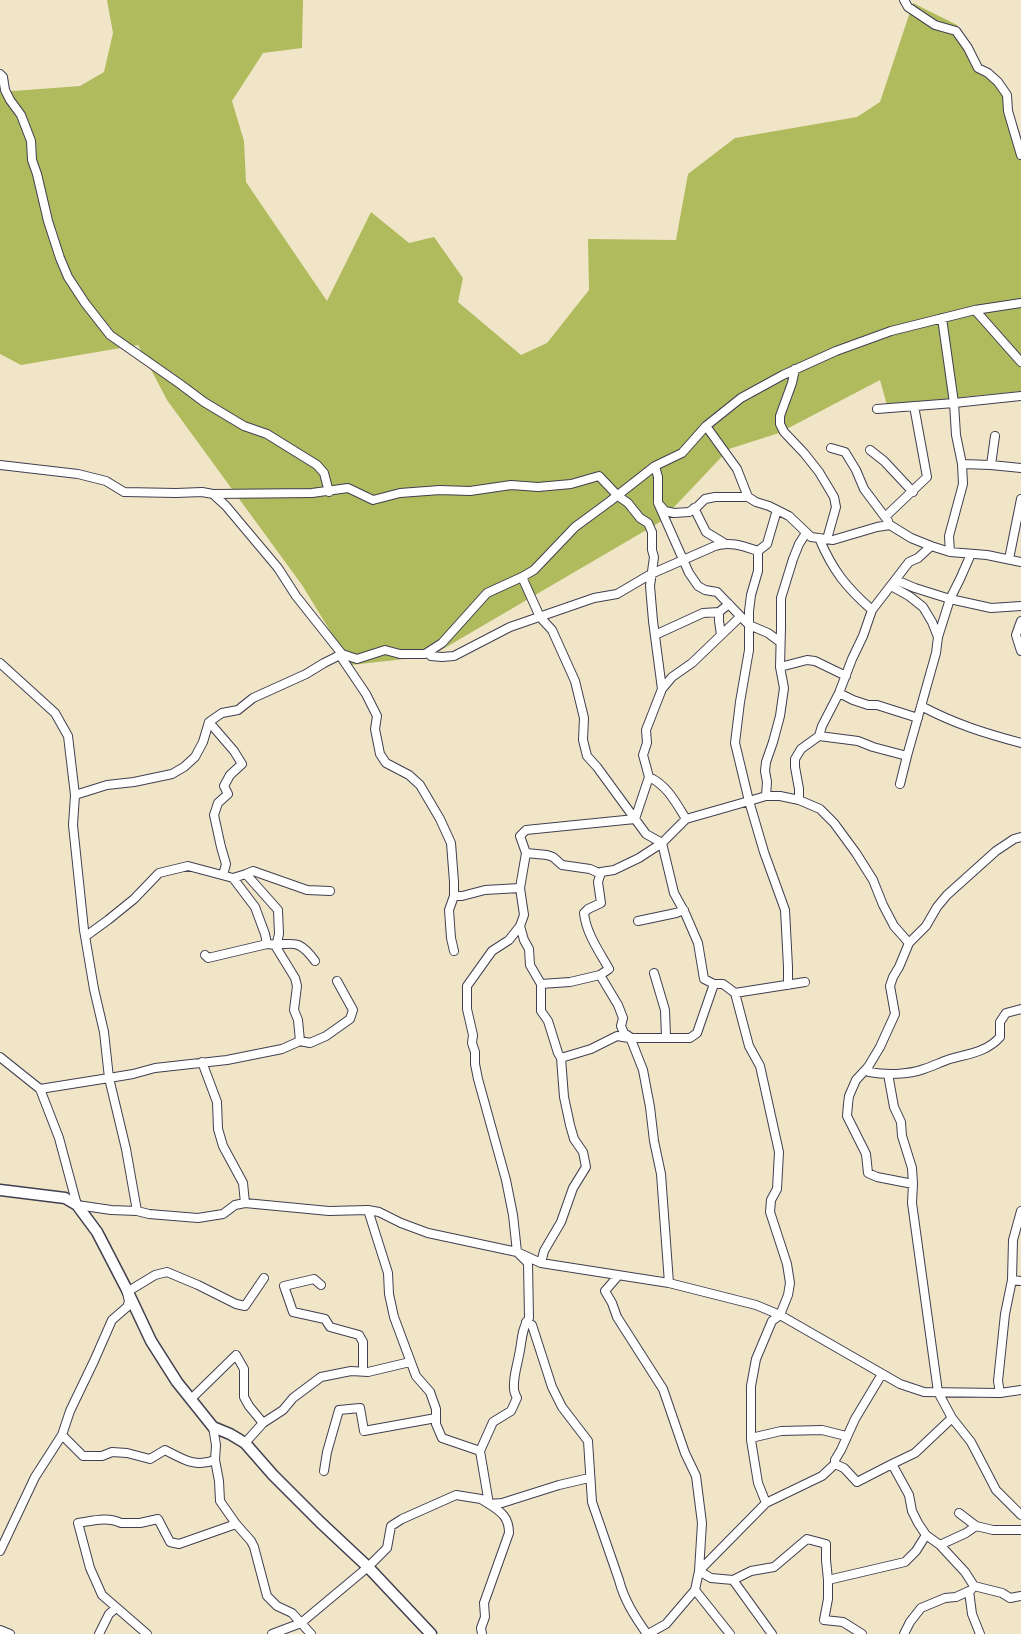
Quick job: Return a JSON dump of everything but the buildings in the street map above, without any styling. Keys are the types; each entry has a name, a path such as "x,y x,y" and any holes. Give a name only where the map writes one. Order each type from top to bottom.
{"street":[{"path":"904,0 908,7 935,25 956,31 978,68 998,82 1007,95 1008,111 1021,154"},
{"path":"0,74 3,77 5,90 21,115 31,141 32,160 60,258 68,277 91,311 110,335 204,402 244,426 267,434 317,465 324,473 329,492"},
{"path":"75,795 107,784 134,782 172,774 195,757 203,742 209,722 222,713 238,710 253,698 306,674 342,654 357,659 385,650 400,654 425,654 442,643 487,593 534,570 575,526 655,466 682,453 706,426 741,398 795,369 891,331 975,310 1021,303"},
{"path":"975,310 1021,362"},
{"path":"942,318 963,484 949,536 950,552"},
{"path":"795,369 780,416 780,424 784,432 819,472 834,497 836,507 823,539 828,560 852,593 872,610"},
{"path":"878,409 1021,396"},
{"path":"885,517 927,477 914,406"},
{"path":"706,426 737,469 748,497"},
{"path":"991,465 995,436"},
{"path":"831,448 846,452 864,489 890,525 911,538 950,552 1021,562"},
{"path":"870,450 884,461 913,492"},
{"path":"962,464 1021,468"},
{"path":"0,465 78,474 106,481 124,492 287,494 329,492 348,488 372,500 400,493 440,490 470,491 511,485 538,487 571,484 599,476 628,503 640,518 648,523 652,532 654,558 650,586 662,689"},
{"path":"655,466 658,477 658,503 689,573 698,586 717,592 749,625 768,633 780,642"},
{"path":"213,494 226,506 278,568 296,596 342,654 341,657 366,694 377,716 375,729 380,754 386,763 409,775 420,785 440,819 451,843 454,896 449,910 454,951"},
{"path":"658,503 665,511 689,512 705,499 748,497 789,516 811,537 823,539 834,540 890,525"},
{"path":"1009,559 1021,499"},
{"path":"694,508 706,532 724,543 758,550 767,544 777,510"},
{"path":"766,796 766,762 780,716 784,688 780,667 781,598 799,544 807,533"},
{"path":"431,656 454,656 510,627 594,598 617,594 651,574 724,543"},
{"path":"799,800 795,759 801,749 819,736 872,610 909,562 918,558 931,546"},
{"path":"758,550 758,571 751,595 749,650 735,743 764,852 785,910 788,985"},
{"path":"900,784 936,653 938,636 950,599 971,554"},
{"path":"522,577 540,616 552,630 575,681 584,717 583,740 587,756 646,834 662,843 674,892 698,943 704,979 714,984 723,984 735,993 749,1047 760,1066 779,1152 777,1189 771,1200 770,1212 787,1264 790,1283 780,1315 772,1321 756,1359 751,1386 751,1438 758,1483 766,1503"},
{"path":"893,583 991,608 1021,606"},
{"path":"893,583 923,606 938,636"},
{"path":"655,635 703,613 719,612 729,604"},
{"path":"719,612 721,635"},
{"path":"635,819 649,777 643,755 647,743 646,730 662,689 672,677 692,663 740,617"},
{"path":"1021,621 1016,635 1021,651"},
{"path":"780,667 807,660 815,661 846,676"},
{"path":"0,663 55,713 68,736 75,795 73,825 86,936 94,989 104,1032 109,1078 126,1149 137,1211"},
{"path":"839,693 868,705 877,705 918,718"},
{"path":"921,706 948,721 981,733 1021,743"},
{"path":"209,722 242,764 230,775 224,786 228,794 218,803 214,815 226,864 223,875"},
{"path":"819,736 858,741 907,756"},
{"path":"649,777 674,798 686,819"},
{"path":"541,984 570,982 600,975 609,969 590,936 584,913 601,903 598,882 602,872 614,870 639,858 662,843 686,819 766,796 799,800 820,808 834,823 873,879 894,926 909,943"},
{"path":"489,1504 480,1451 493,1422 511,1411 517,1398 514,1390 514,1376 526,1322 529,1318 528,1263 517,1252 506,1180 475,1064 473,1035 466,1009 466,993 469,981 492,951 509,940 520,926 524,915 520,888 526,854 520,836 526,830 635,819"},
{"path":"912,1184 877,1178 868,1173 866,1154 847,1116 849,1096 856,1080 868,1067 880,1047 895,1014 890,986 892,977 909,943 926,926 941,901 964,879 996,850 1021,837"},
{"path":"526,854 547,855 554,857 562,865 590,869 601,874"},
{"path":"86,936 134,898 159,873 188,866 233,878 253,871 307,890 330,891"},
{"path":"246,874 278,910 279,934 276,947 295,978 297,986 294,1010 298,1020 300,1041"},
{"path":"233,878 255,907 267,944"},
{"path":"454,896 485,890 520,888"},
{"path":"638,921 684,910"},
{"path":"520,926 528,949 530,965 541,984 541,1011 548,1021 561,1059 564,1097 570,1125 574,1139 583,1152 586,1167 573,1188 561,1222 544,1251 540,1263"},
{"path":"205,955 208,958 267,944 292,943 301,946 315,961"},
{"path":"654,973 665,1010 666,1037"},
{"path":"600,975 620,1011 623,1018 621,1026 624,1033 630,1037 643,1070 661,1174 669,1283"},
{"path":"0,1057 40,1089 133,1074 155,1068 227,1060 282,1049 300,1041 310,1043 326,1036 350,1019 353,1010 337,981"},
{"path":"735,993 805,982"},
{"path":"561,1059 591,1049 617,1036 690,1038 697,1033 714,984"},
{"path":"868,1067 869,1072 888,1074 922,1071 992,1046 1000,1037 1000,1022 1006,1013 1021,1008"},
{"path":"202,1062 218,1102 218,1129 223,1146 243,1183 245,1203"},
{"path":"888,1074 894,1107 901,1122 902,1136 912,1168 914,1215 938,1392 952,1418 971,1442 996,1490 1021,1515"},
{"path":"40,1089 59,1138 77,1205 97,1232 151,1341 177,1382 213,1427 220,1501 254,1547 267,1596 277,1606 292,1613 311,1634"},
{"path":"0,1190 65,1198 77,1205 111,1210 198,1218 223,1214 235,1205 245,1203 329,1211 379,1212 428,1233 517,1252 540,1263 669,1283 756,1305 780,1315 900,1384 924,1392 1000,1393 1021,1390"},
{"path":"368,1210 388,1273 389,1294 394,1317 416,1376 429,1392 436,1409 436,1424 442,1438 480,1451"},
{"path":"1000,1393 998,1381 1005,1314 1012,1280 1013,1240 1021,1210"},
{"path":"127,1292 155,1275 167,1272 245,1306 264,1278"},
{"path":"526,1322 532,1325 552,1387 562,1407 588,1441 592,1502 622,1592 647,1634 666,1624 695,1590 699,1571 702,1523 696,1476 685,1453 663,1389 617,1317 605,1291 618,1276"},
{"path":"321,1285 314,1279 284,1286 293,1312 325,1319 330,1327 359,1335 363,1342 363,1370"},
{"path":"1012,1280 1021,1281"},
{"path":"0,1551 35,1477 62,1434 111,1320 127,1307 129,1302 127,1292"},
{"path":"191,1399 236,1355 243,1369 244,1396 263,1423"},
{"path":"245,1443 263,1423 283,1410 293,1398 321,1377 351,1371 368,1372 410,1362"},
{"path":"699,1571 766,1503 822,1476 835,1464 846,1436 882,1374"},
{"path":"324,1471 339,1410 360,1408 364,1431 436,1418"},
{"path":"835,1464 844,1467 857,1482 915,1453 952,1418"},
{"path":"213,1427 245,1443 273,1475 368,1567 431,1634"},
{"path":"751,1438 781,1431 822,1430 846,1436"},
{"path":"62,1434 83,1456 102,1456 112,1452 150,1459 165,1450 188,1462 205,1464 215,1460"},
{"path":"892,1464 909,1496 912,1511 926,1535 940,1545 965,1572 972,1589 972,1614 980,1634"},
{"path":"489,1504 502,1503 590,1478"},
{"path":"272,1634 301,1623 368,1567 387,1548 391,1526 456,1496 481,1499 502,1512 509,1524 484,1603 485,1617 481,1628 482,1634"},
{"path":"959,1513 976,1526 993,1530 1021,1530"},
{"path":"147,1634 102,1595 90,1568 78,1523 105,1519 119,1521 121,1524 158,1519 170,1542 179,1544 236,1524"},
{"path":"940,1545 976,1526"},
{"path":"828,1580 906,1562 926,1535"},
{"path":"699,1571 711,1578 733,1580 751,1571 774,1567 807,1539 826,1544 828,1599 824,1620 843,1622 862,1634"},
{"path":"733,1580 772,1634"},
{"path":"904,1634 921,1608 945,1598 956,1597 972,1589 1002,1593 1010,1598 1021,1596"},
{"path":"695,1590 730,1634"},
{"path":"99,1634 110,1614 117,1608"},
{"path":"0,1630 10,1634"}],"green space":[{"path":"107,0 303,0 302,48 263,53 232,101 244,141 246,182 327,301 371,212 409,243 434,237 463,278 458,302 521,355 547,343 589,290 588,239 676,240 688,174 735,138 857,117 880,102 913,3 957,25 979,61 1004,93 1021,142 1021,391 887,405 880,380 779,433 729,449 660,522 431,656 351,665 302,585 167,400 138,345 21,365 0,354 0,92 80,86 104,72 113,33"}]}
